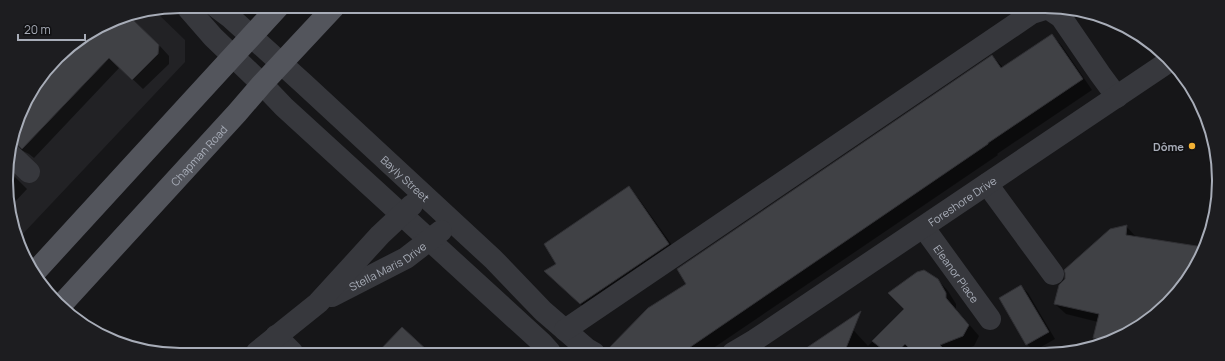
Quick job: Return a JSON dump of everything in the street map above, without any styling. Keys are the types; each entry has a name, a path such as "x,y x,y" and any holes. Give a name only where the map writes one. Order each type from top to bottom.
{"main road":[{"path":"38,269 272,13"},
{"name":"Chapman Road","path":"65,301 328,13"}],"street":[{"path":"192,13 213,37 290,113 546,348"},
{"name":"Bayly Street","path":"224,13 281,63 423,194 493,259 543,311 586,348"},
{"path":"565,330 1032,13"},
{"path":"1055,13 1061,17 1117,97"},
{"name":"Foreshore Drive","path":"749,347 1165,64"},
{"path":"14,158 29,172"},
{"path":"987,184 1053,274"},
{"name":"Stella Maris Drive","path":"262,348 318,303 380,235 423,194"},
{"name":"Stella Maris Drive","path":"318,303 406,258 452,221"},
{"name":"Eleanor Place","path":"924,228 990,319"},
{"path":"276,336 288,348"}],"shaded area":[{"path":"158,14 185,40 185,62 22,235 14,202 14,159 26,116 41,87 97,35 127,22"}],"building":[{"path":"133,20 159,45 158,54 132,80 109,58 22,149 17,145 22,127 30,106 41,87 62,62 87,41 106,30"},
{"path":"1052,34 1083,79 689,348 609,348 648,308 686,284 677,269 992,55 1001,68"},
{"path":"629,186 669,244 580,304 544,271 556,264 544,244"},
{"path":"1127,225 1126,235 1198,246 1184,274 1163,299 1138,320 1119,331 1098,339 1093,338 1099,314 1054,304 1059,285 1065,279 1064,270 1110,229"},
{"path":"924,270 938,279 946,293 946,298 969,325 963,336 940,345 943,348 909,348 905,344 901,348 881,348 872,341 904,309 888,293 917,272"},
{"path":"1021,285 1049,332 1026,345 999,298"},
{"path":"861,311 846,348 806,348"},
{"path":"402,327 425,348 382,348"}],"place":[{"name":"Dôme","path":"1192,146"}]}
